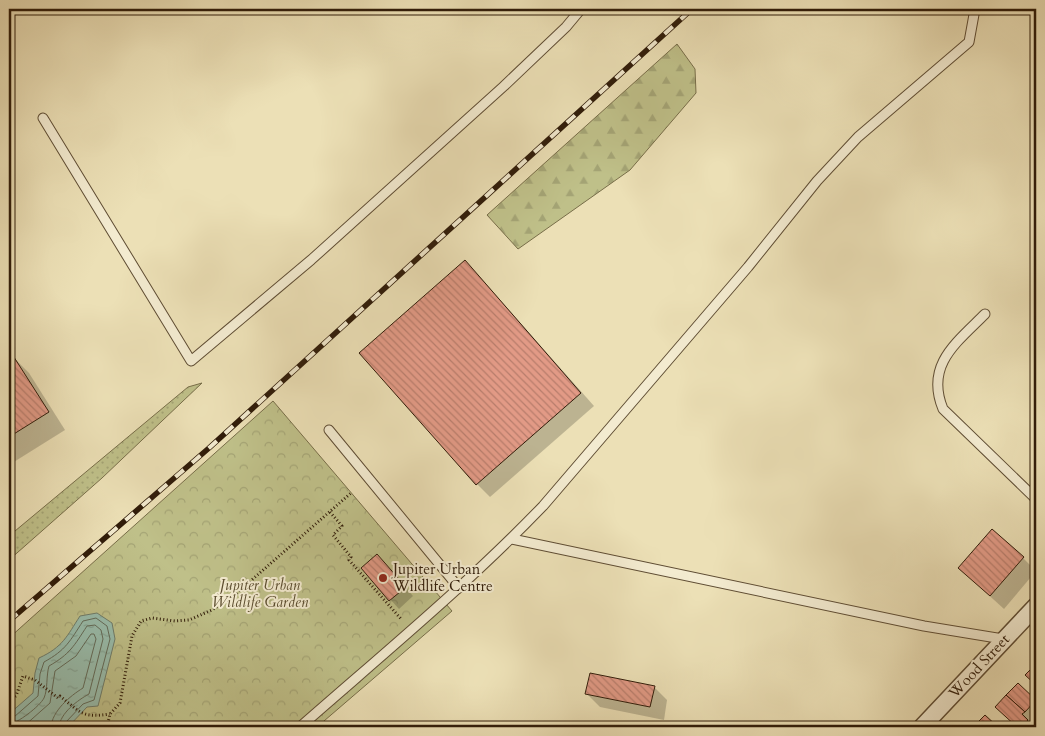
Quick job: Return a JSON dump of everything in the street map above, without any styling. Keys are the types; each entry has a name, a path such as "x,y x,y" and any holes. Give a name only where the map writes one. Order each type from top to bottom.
{"street":[{"name":"Wood Street","path":"926,726 1003,639 1036,606"}],"lane":[{"path":"43,118 191,360 311,260 504,86 581,9"},
{"path":"300,727 512,539 543,506 742,274 817,181 858,137 969,42 975,9"},
{"path":"985,314 945,357 938,375 937,395 943,409 1036,499"},
{"path":"329,430 459,588"},
{"path":"512,539 924,626 1003,639"}],"path":[{"path":"107,727 110,714 120,704 132,636 141,621 152,618 175,621 189,620 212,610 238,592 351,493"},
{"path":"330,512 342,526 333,535 351,557 348,560 411,630"},
{"path":"9,700 16,696 23,676 34,680 58,698 60,696 82,714 92,716 110,714"}],"green space":[{"path":"677,44 695,69 696,93 630,170 518,249 487,215"},
{"path":"202,383 102,478 9,560 9,536 188,387"},
{"name":"Jupiter Urban Wildlife Garden","path":"273,401 452,611 317,727 9,727 9,638"}],"water":[{"path":"97,613 112,623 115,639 98,706 87,707 68,727 9,727 9,714 33,693 39,658 59,645 80,616"}],"building":[{"path":"465,260 581,393 476,485 359,353"},
{"path":"12,354 49,412 9,437 9,356"},
{"path":"992,529 1024,557 990,596 958,568"},
{"name":"Jupiter Urban Wildlife Centre","path":"377,554 406,587 389,601 361,568"},
{"path":"1036,664 1036,685 1025,675"},
{"path":"590,673 655,686 650,707 585,694"},
{"path":"1018,683 1036,700 1025,712 1006,695"},
{"path":"1006,695 1025,712 1022,714 1028,720 1021,727 1017,727 995,707"},
{"path":"985,715 998,727 973,727"}],"railway":[{"path":"9,621 209,448 692,9"}],"place":[{"name":"Jupiter Urban Wildlife Centre","path":"383,578"}]}
